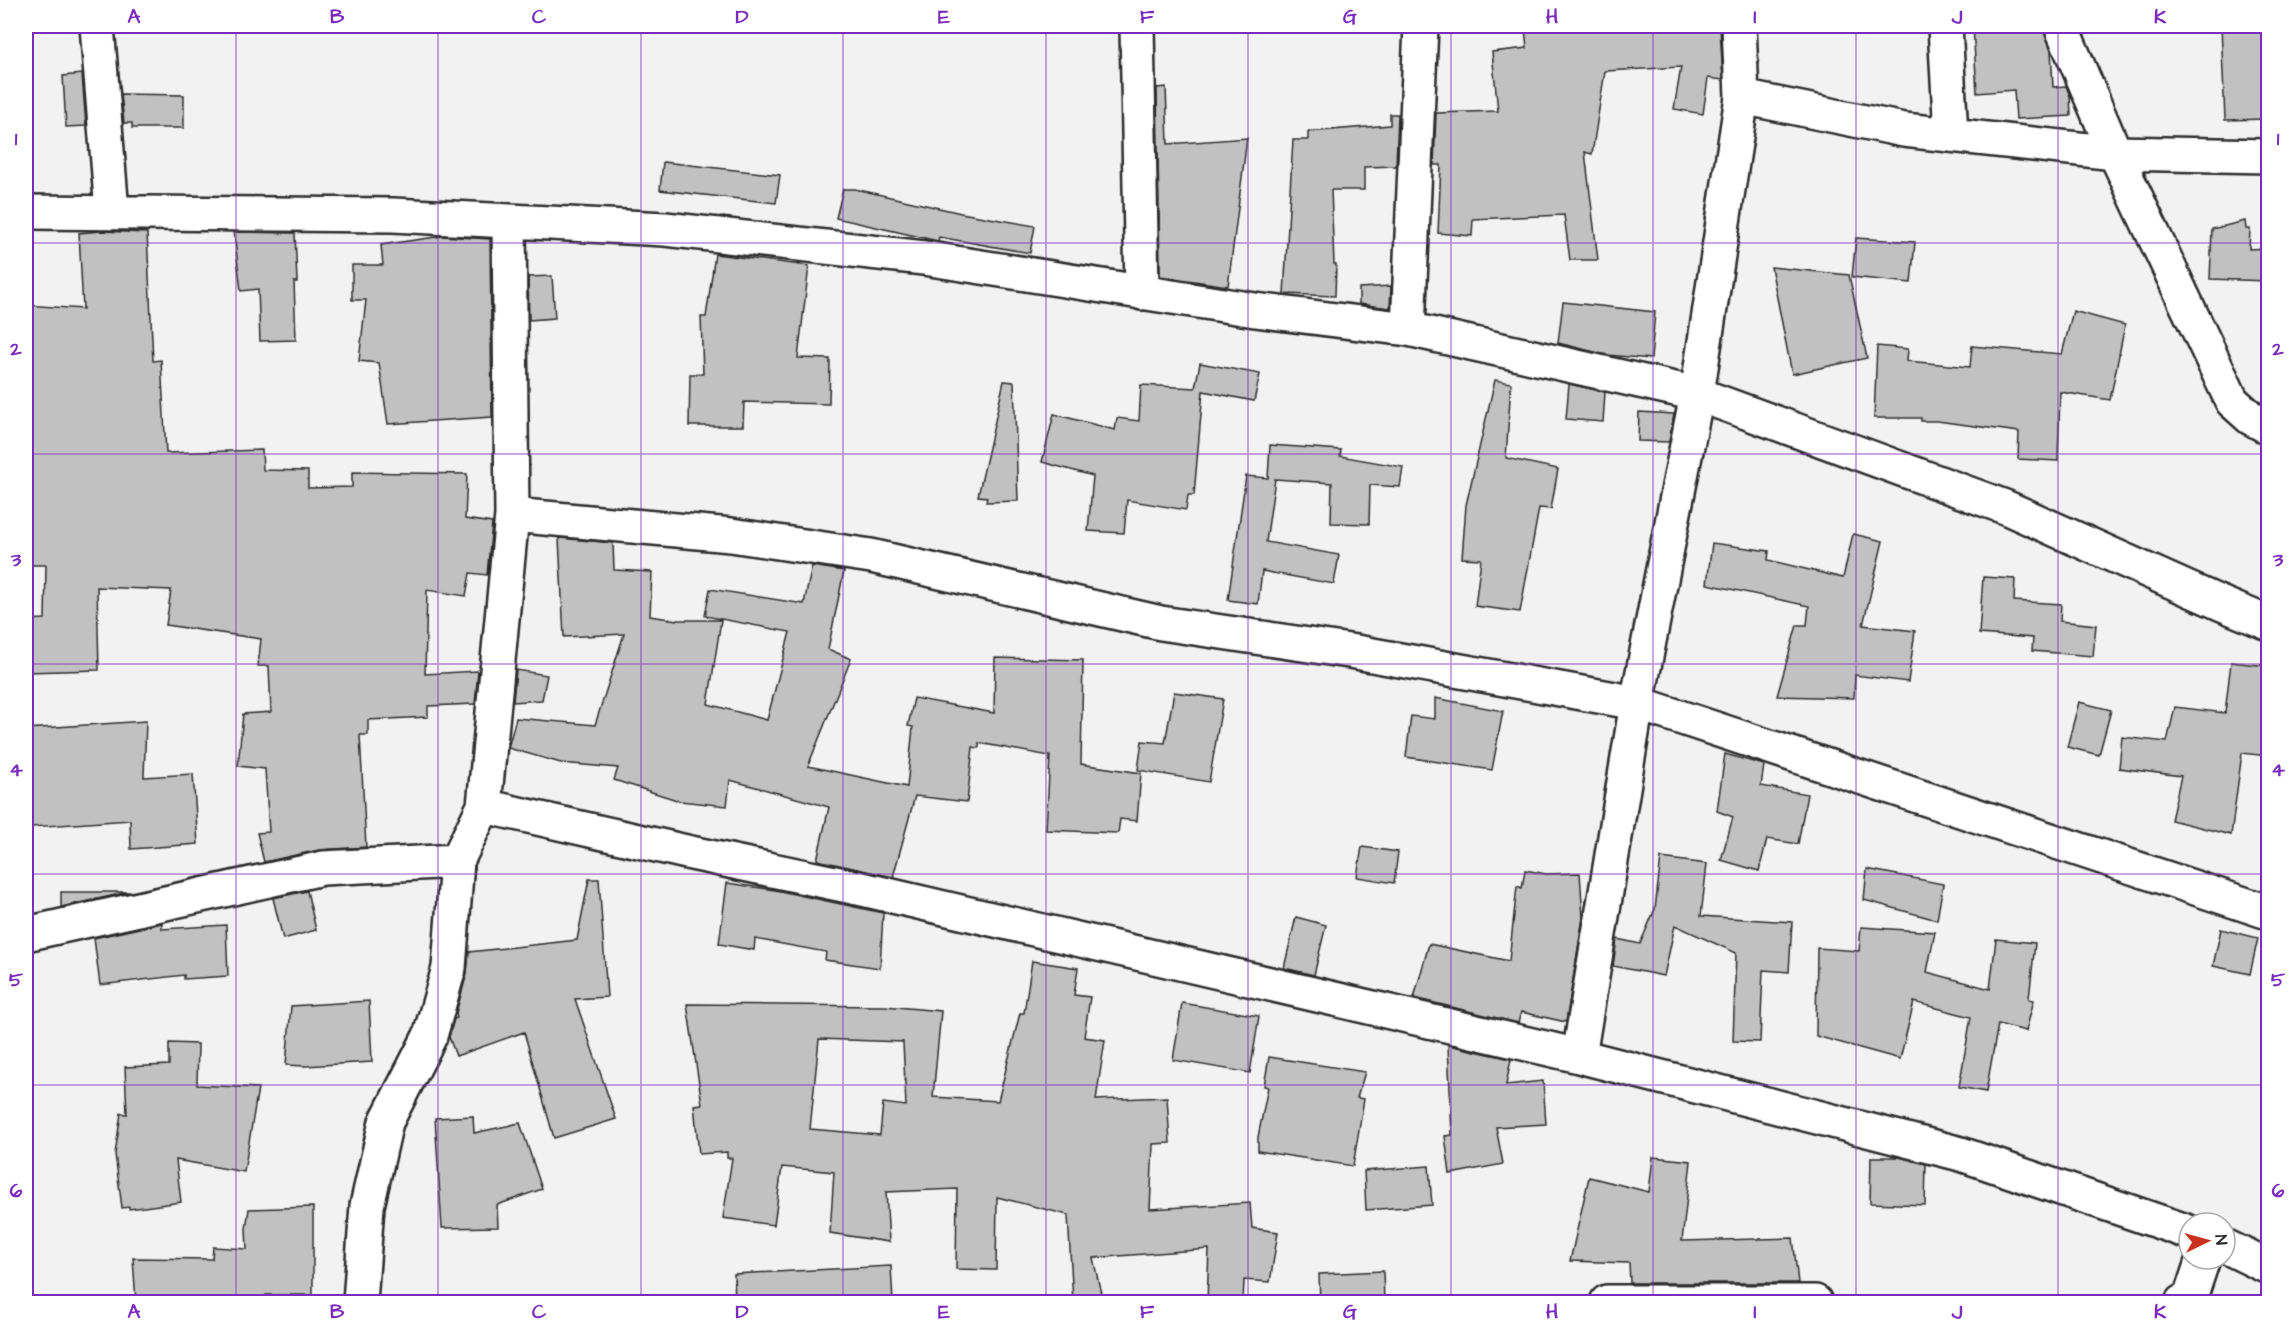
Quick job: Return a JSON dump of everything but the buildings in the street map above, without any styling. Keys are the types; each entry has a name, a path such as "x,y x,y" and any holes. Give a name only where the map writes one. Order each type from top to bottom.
{"street":[{"path":"97,26 112,212"},
{"path":"1137,26 1142,293"},
{"path":"1408,329 1421,26"},
{"path":"1579,1056 1637,703 1697,394 1742,97 1739,26"},
{"path":"1945,26 1951,135"},
{"path":"2061,26 2115,153 2232,400 2251,418 2268,427"},
{"path":"1742,97 1904,130 2115,153 2268,156"},
{"path":"26,212 393,215 665,229 924,258 1255,310 1408,329 1697,394 2005,507 2268,623"},
{"path":"360,1302 367,1206 386,1122 430,1036 449,968 457,861 484,806 512,515 509,221"},
{"path":"512,515 731,536 871,556 1161,623 1356,652 1637,703 2268,912"},
{"path":"484,806 691,854 858,888 1579,1056 1961,1154 2177,1228"},
{"path":"26,934 323,868 457,861"},
{"path":"2237,1252 2268,1267"},
{"path":"2186,1302 2199,1271"},
{"path":"1616,1302 1815,1302"}]}
